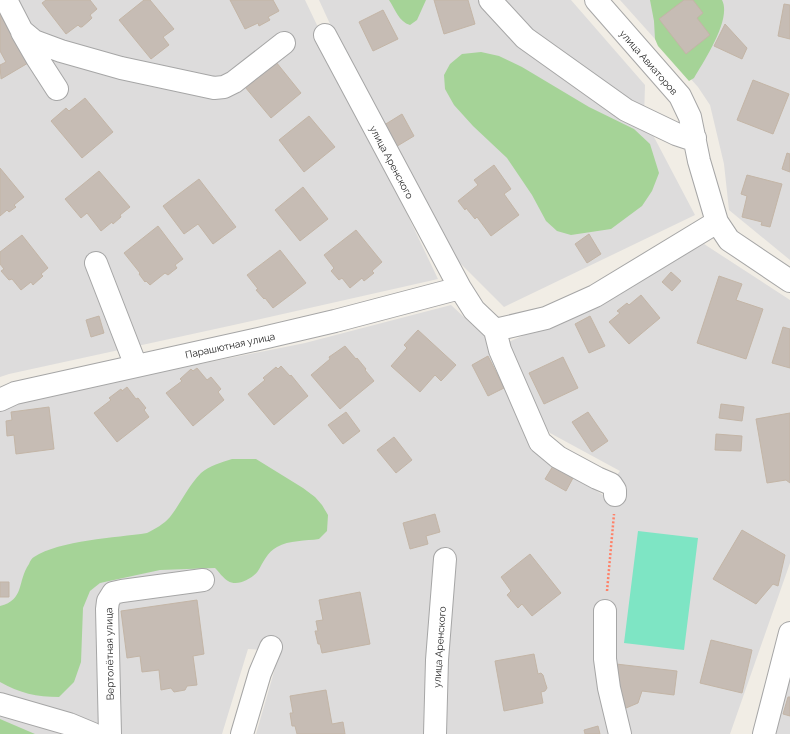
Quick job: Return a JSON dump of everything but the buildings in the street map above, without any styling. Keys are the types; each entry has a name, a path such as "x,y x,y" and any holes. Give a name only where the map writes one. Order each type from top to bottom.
{"street":[{"path":"6,0 37,58 57,89"},
{"path":"490,0 531,43 626,110 676,134 688,138 695,138"},
{"name":"улица Авиаторов","path":"596,0 680,96 690,117 699,161 717,222 729,240 790,281"},
{"path":"22,31 34,41 61,51 121,68 214,88 224,87 234,82 284,43"},
{"name":"улица Аренского","path":"325,35 460,288 474,310 495,330"},
{"path":"615,496 615,490 611,484 558,457 540,442 500,350 495,330 546,318 595,296 717,222"},
{"path":"96,263 136,366"},
{"name":"Парашютная улица","path":"0,400 15,393 335,321 460,288"},
{"name":"улица Аренского","path":"435,734 438,660 445,559"},
{"name":"Вертолётная улица","path":"110,734 108,601 113,593 122,591 203,580"},
{"path":"605,611 605,659 609,688 620,734"},
{"path":"764,734 784,682 790,633"},
{"path":"242,734 260,673 272,647"},
{"path":"0,704 69,724 93,734"}],"path":[{"path":"605,611 615,496"}],"shaded area":[{"path":"0,0 305,0 438,279 0,377"},
{"path":"319,0 571,0 645,85 644,118 695,215 504,307 459,262 376,124"},
{"path":"620,0 790,0 790,260 729,210 724,164 710,105 698,87"},
{"path":"704,244 790,300 790,563 730,734 256,734 280,651 248,649 222,734 0,734 0,408 19,400 305,343 451,305 493,344 533,442 581,481 603,495 620,471 550,433 537,416 504,344 614,295 646,275"},
{"path":"790,664 790,734 774,734"}],"green space":[{"path":"389,0 426,0 417,20 410,25 400,18"},
{"path":"650,0 722,0 724,8 723,18 716,40 694,78 689,81 658,46 655,39 654,21"},
{"path":"481,52 499,56 522,67 589,107 634,129 650,144 659,173 652,191 642,206 611,229 571,235 557,231 546,221 532,195 507,158 473,126 454,105 445,89 444,75 450,64 462,54"},
{"path":"232,459 256,459 315,497 328,515 327,531 319,539 292,542 277,547 268,555 255,574 240,583 232,583 228,581 215,568 160,570 100,583 90,591 83,608 81,662 74,682 59,697 28,694 0,682 0,606 8,603 17,595 25,570 33,558 45,551 73,543 147,533 170,517 192,483 201,473 212,466"},
{"path":"638,531 698,538 684,650 624,643"},
{"path":"0,719 35,734 0,734"}]}
